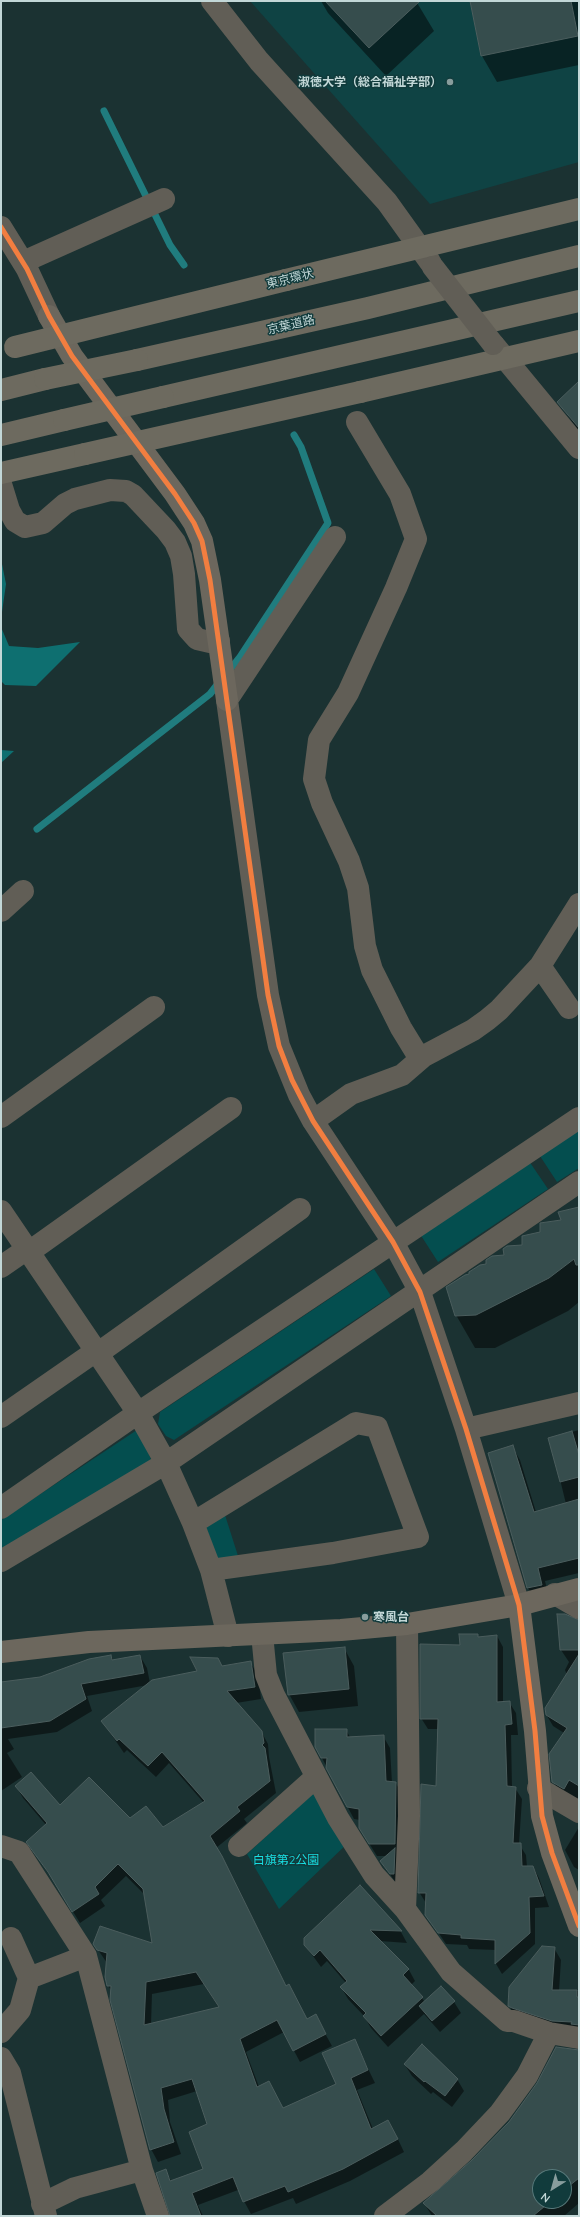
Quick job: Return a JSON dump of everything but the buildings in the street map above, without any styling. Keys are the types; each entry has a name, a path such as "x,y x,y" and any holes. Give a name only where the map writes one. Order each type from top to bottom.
{"highway":[{"name":"東京環状","path":"8,349 579,209"},
{"name":"京葉道路","path":"1,390 368,308 579,256"},
{"path":"1,435 579,301"},
{"path":"1,473 360,392 499,352 579,340"}],"street":[{"path":"212,1 259,61 387,202 418,248 499,352 579,448"},
{"path":"23,262 164,199"},
{"path":"1,227 23,262 49,316 72,356 175,494 194,523 202,541 219,641 268,995 275,1029 292,1080 312,1121 393,1242 420,1292 466,1429 519,1605 535,1731 538,1788 542,1816 552,1853 579,1926"},
{"path":"357,422 400,494 416,539 396,588 348,693 319,740 314,779 322,803 349,861 358,888 365,946 372,970 401,1028 420,1059"},
{"path":"1,484 12,516 15,521 25,527 43,524 65,504 75,499 110,490 126,492 133,495 166,530 178,549 184,574 188,629 197,639 210,642 219,641"},
{"path":"227,700 335,538"},
{"path":"1,911 23,891"},
{"path":"312,1121 351,1094 402,1075 420,1059 487,1020 499,1010 540,966 579,904"},
{"path":"540,966 569,1008"},
{"path":"1,1117 154,1007"},
{"path":"1,1267 28,1251 231,1108"},
{"path":"1,1508 138,1413 579,1118"},
{"path":"1,1561 166,1463 420,1292 579,1182"},
{"path":"1,1417 97,1352 300,1209"},
{"path":"1,1211 138,1413 166,1463 193,1523 211,1570 228,1636"},
{"path":"466,1429 579,1403"},
{"path":"193,1523 356,1423 377,1427 418,1537 333,1553 211,1570"},
{"path":"1,1652 89,1642 341,1630 407,1624 519,1605 555,1594 579,1589"},
{"path":"555,1594 579,1608"},
{"path":"405,1909 409,1816 407,1624"},
{"path":"262,1634 266,1675 274,1695 338,1818 374,1875 405,1909 451,1972 507,2021 514,2021 549,2033 579,2038"},
{"path":"239,1846 316,1777"},
{"path":"538,1788 579,1812"},
{"path":"1,1846 19,1852 86,1956 142,2170 158,2216"},
{"path":"1,2032 20,2010 29,1978 11,1938"},
{"path":"29,1978 86,1956"},
{"path":"385,2216 441,2172 464,2151 500,2113 527,2076 549,2033"},
{"path":"1,2058 10,2073 44,2210 75,2188 142,2170"}],"shaded area":[{"name":"淑徳大学（総合福祉学部）","path":"250,1 579,1 579,162 430,204"},
{"path":"1,559 6,584 1,619"},
{"path":"1,627 9,646 38,648 80,642 36,686 5,685 1,681"},
{"path":"1,750 14,751 1,763"}],"green space":[{"path":"579,1130 579,1168 557,1182 540,1156"},
{"path":"529,1161 548,1189 438,1262 420,1234"},
{"path":"374,1269 391,1296 174,1440 166,1436 158,1424 160,1412"},
{"path":"137,1430 141,1431 153,1465 1,1555 1,1520"},
{"path":"225,1515 239,1559 219,1563 206,1527"},
{"name":"白旗第2公園","path":"317,1790 349,1842 279,1909 247,1854"}],"waterway":[{"path":"104,111 170,245 184,265"},
{"path":"228,672 240,657 328,523 301,447 294,435"},
{"path":"37,829 210,694 220,681"}],"cycle path":[{"path":"1,227 27,269 49,316 72,356 175,494 194,523 202,541 210,580 268,995 279,1046 292,1080 313,1121 393,1242 420,1292 466,1429 519,1605 535,1731 542,1816 552,1853 579,1926"}],"place":[{"name":"淑徳大学（総合福祉学部）","path":"450,82"},
{"name":"寒風台","path":"365,1617"}]}
